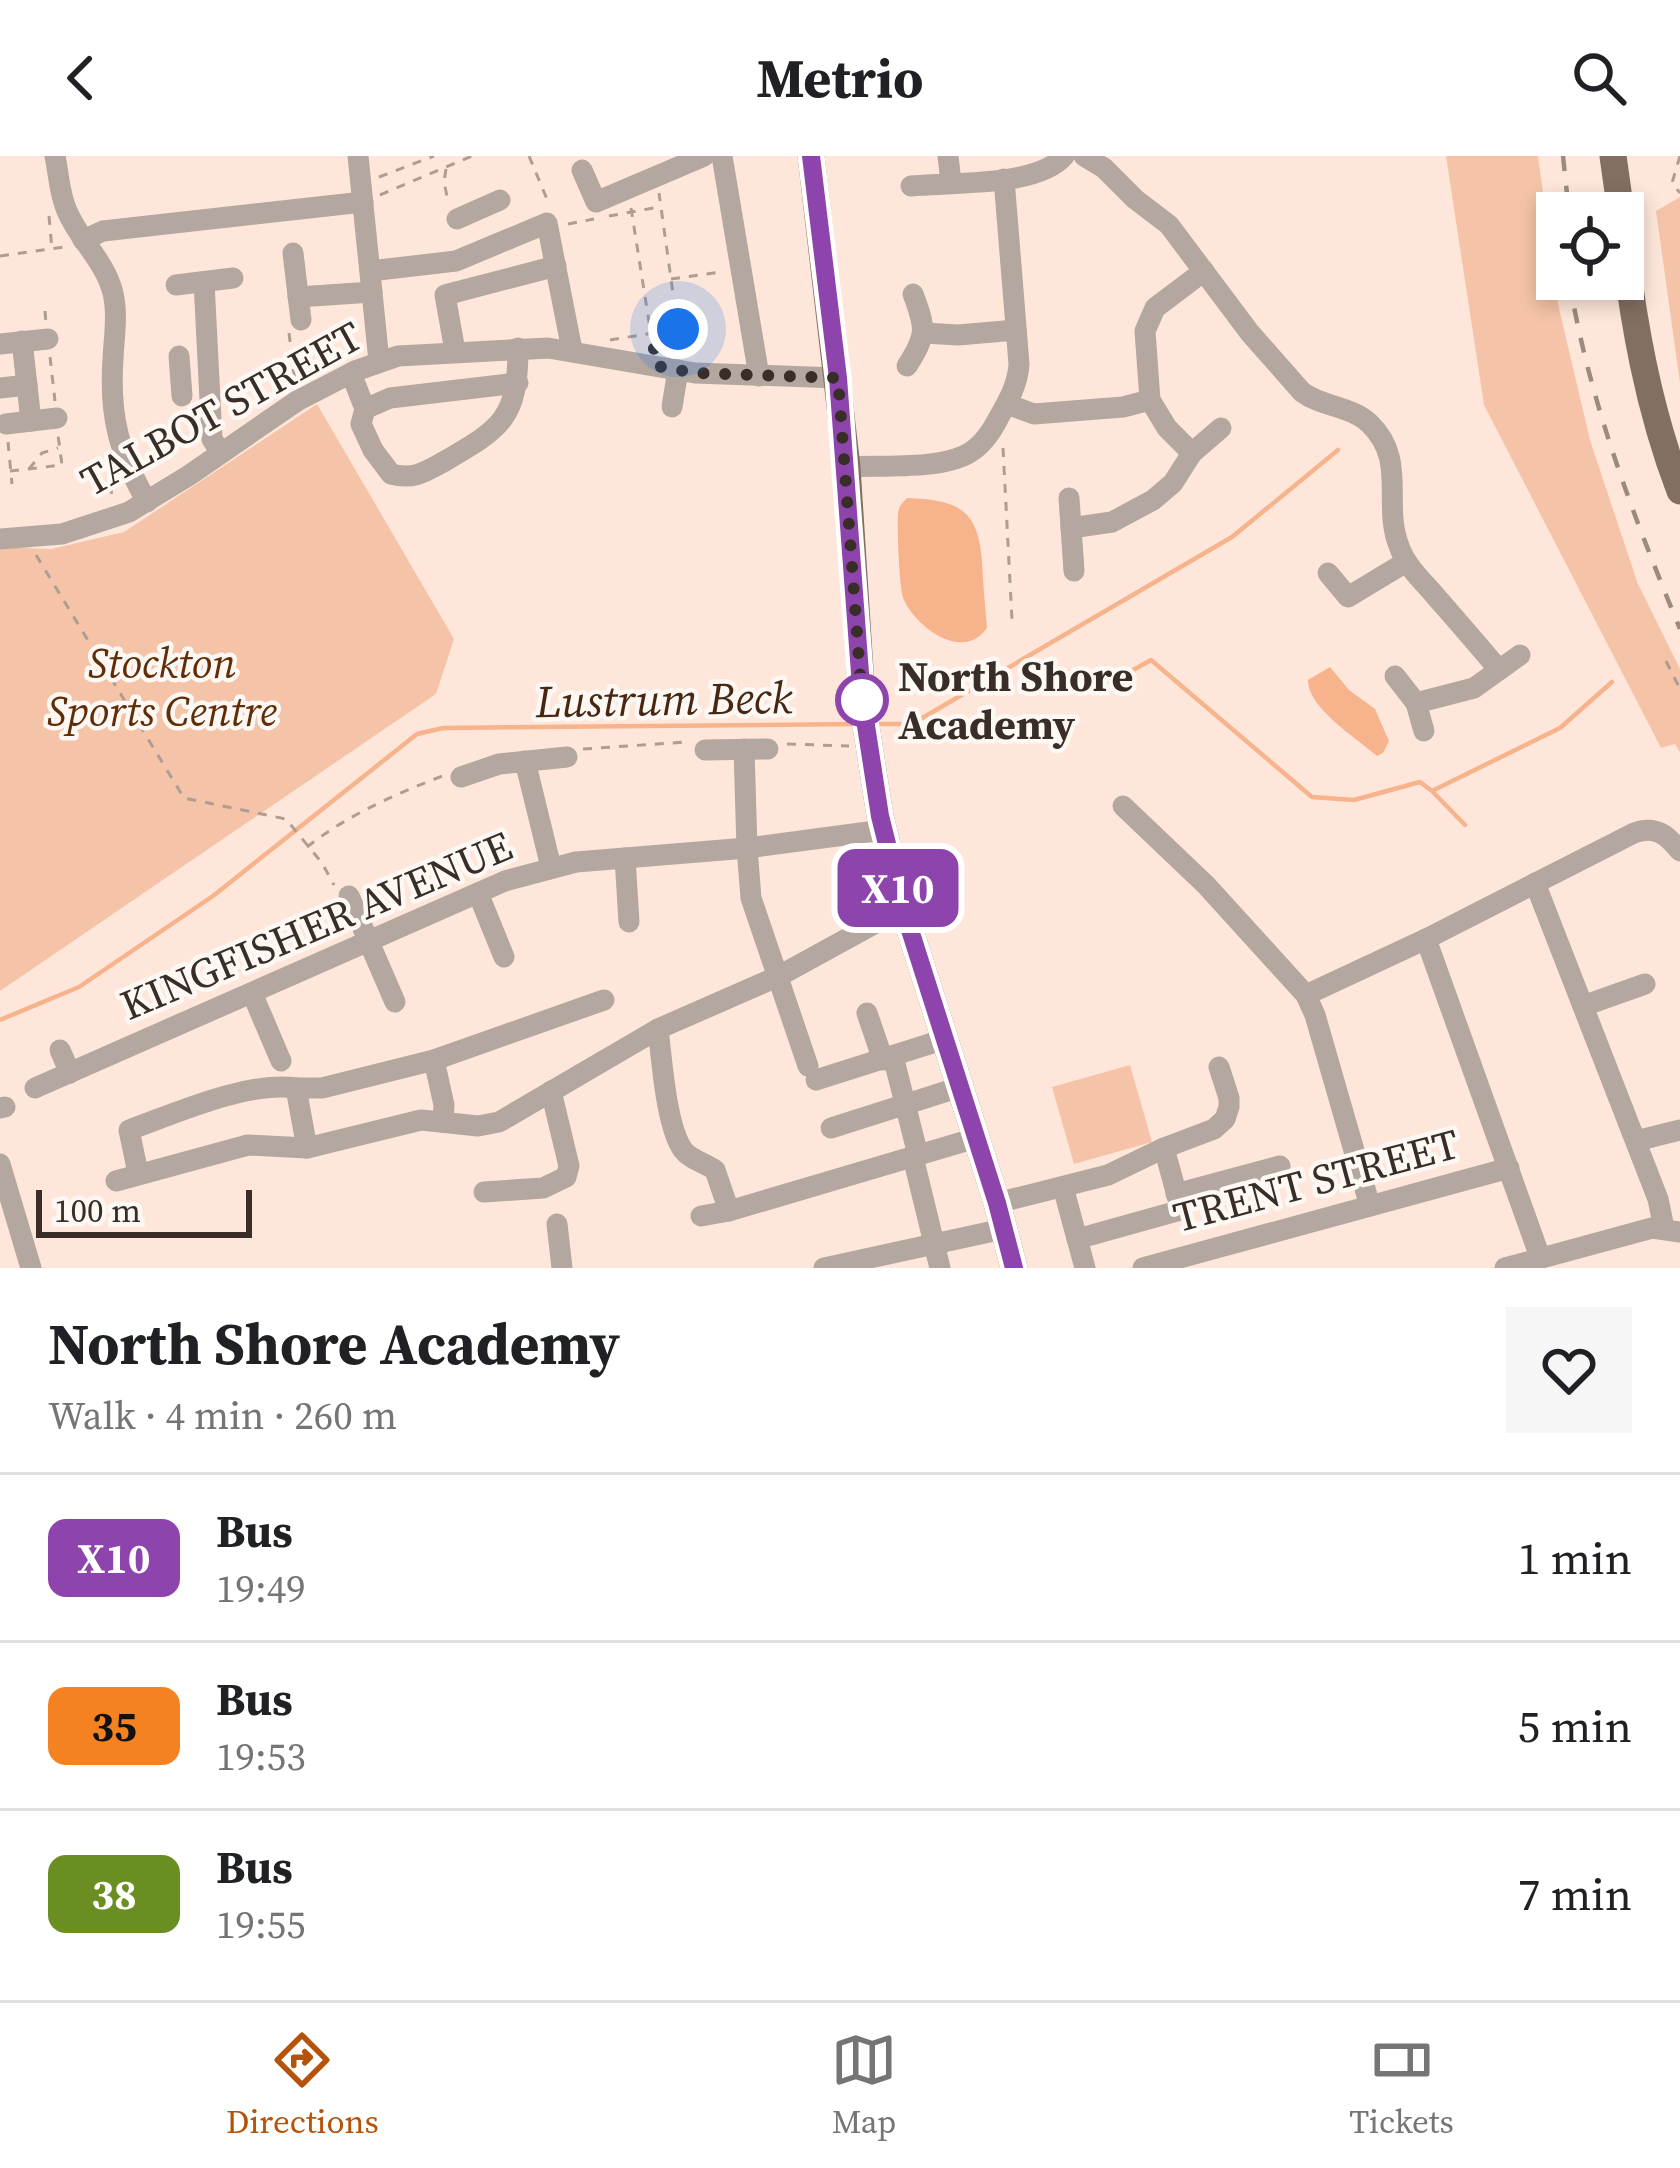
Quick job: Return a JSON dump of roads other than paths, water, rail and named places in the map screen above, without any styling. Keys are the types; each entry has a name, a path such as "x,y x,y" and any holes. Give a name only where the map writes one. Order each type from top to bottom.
{"main road":[{"path":"811,156 847,467 866,729 883,830 1014,1268"},
{"path":"1613,156 1618,192"},
{"path":"1632,300 1640,354 1680,490"}],"street":[{"path":"55,156 68,214 112,292 116,433 130,473 147,502"},
{"path":"358,156 380,361"},
{"path":"582,170 596,202 704,156"},
{"path":"722,156 759,376"},
{"path":"948,156 951,182"},
{"path":"911,186 1047,171 1064,156"},
{"path":"1084,156 1162,218 1264,351 1302,392 1357,414 1388,447 1395,532 1406,562 1499,670"},
{"path":"847,467 951,460 977,447 1007,404 1019,373 1004,179"},
{"path":"83,239 103,231 362,193"},
{"path":"457,219 491,204 495,244"},
{"path":"293,253 300,309 371,281 456,261 547,224 577,351"},
{"path":"454,350 445,295 556,266"},
{"path":"1192,453 1167,428 1150,400 1145,341 1147,322 1161,302 1204,271"},
{"path":"176,285 233,278"},
{"path":"204,282 212,439 221,453"},
{"path":"907,366 924,333 913,294"},
{"path":"924,333 1016,330"},
{"path":"31,421 27,385 11,343 48,339"},
{"path":"351,374 364,409 361,424 373,450 391,474 417,477 493,433 518,383 518,348"},
{"name":"TALBOT STREET","path":"0,539 62,534 114,519 297,401 398,356 518,348 577,351 667,368 838,378"},
{"path":"667,368 672,406"},
{"path":"181,376 209,376"},
{"path":"364,409 390,398 518,383"},
{"path":"0,388 27,385"},
{"path":"1007,404 1034,414 1123,407 1150,400"},
{"path":"6,424 57,418"},
{"path":"1071,528 1112,522 1153,500 1173,483 1192,453 1221,428"},
{"path":"1069,498 1074,571"},
{"path":"1328,574 1348,597 1406,562"},
{"path":"1416,703 1474,688 1520,655"},
{"path":"1395,676 1416,703 1424,730"},
{"path":"705,750 768,748"},
{"path":"744,749 751,898 812,1073 888,1058 945,1039"},
{"path":"459,774 567,757"},
{"path":"525,761 551,867"},
{"path":"1121,808 1206,885 1306,995 1316,1015 1370,1206"},
{"name":"KINGFISHER AVENUE","path":"35,1088 506,880 551,867 883,830"},
{"path":"1306,995 1634,832 1663,833 1680,851"},
{"path":"625,858 629,922"},
{"path":"1535,883 1672,1230"},
{"path":"478,893 504,958"},
{"path":"349,896 394,1002"},
{"path":"116,1180 248,1145 307,1148 421,1120 490,1124 658,1029 779,976 903,908"},
{"path":"1426,939 1540,1257"},
{"path":"1583,1006 1645,984"},
{"path":"252,993 281,1061"},
{"path":"138,1173 129,1130 208,1102 278,1085 322,1088 434,1060 604,1000"},
{"path":"867,1013 904,1104 940,1268"},
{"path":"658,1029 668,1104 680,1144 690,1157 715,1170 729,1211"},
{"path":"60,1050 70,1073"},
{"path":"434,1060 443,1122"},
{"path":"824,1268 934,1245 1063,1187 1108,1175 1214,1129 1225,1119 1229,1098 1219,1066"},
{"path":"831,1128 960,1087"},
{"path":"296,1088 307,1148"},
{"path":"484,1192 544,1188 569,1172 551,1091"},
{"path":"1636,1141 1680,1130"},
{"path":"701,1216 976,1138"},
{"path":"1077,1239 1181,1210 1164,1148"},
{"path":"0,1165 31,1268"},
{"path":"1177,1194 1280,1166"},
{"name":"TRENT STREET","path":"1143,1268 1509,1168"},
{"path":"1063,1187 1085,1268"},
{"path":"557,1224 562,1268"},
{"path":"1505,1268 1652,1228 1672,1230"}],"waterway":[{"name":"Lustrum Beck","path":"874,724 912,724 1232,537 1338,450"},
{"path":"1020,661 1112,682 1151,660 1312,797 1354,800 1420,782 1465,825"},
{"path":"1434,790 1560,728 1612,682"},
{"name":"Lustrum Beck","path":"0,1020 79,987 213,896 417,734 443,728 856,724"}],"railway":[{"path":"1563,156 1567,192"},
{"path":"1573,300 1614,457 1680,629"}],"place":[{"name":"North Shore Academy","path":"862,700"}],"park label":[{"name":"Stockton Sports Centre","path":"162,687"}]}
